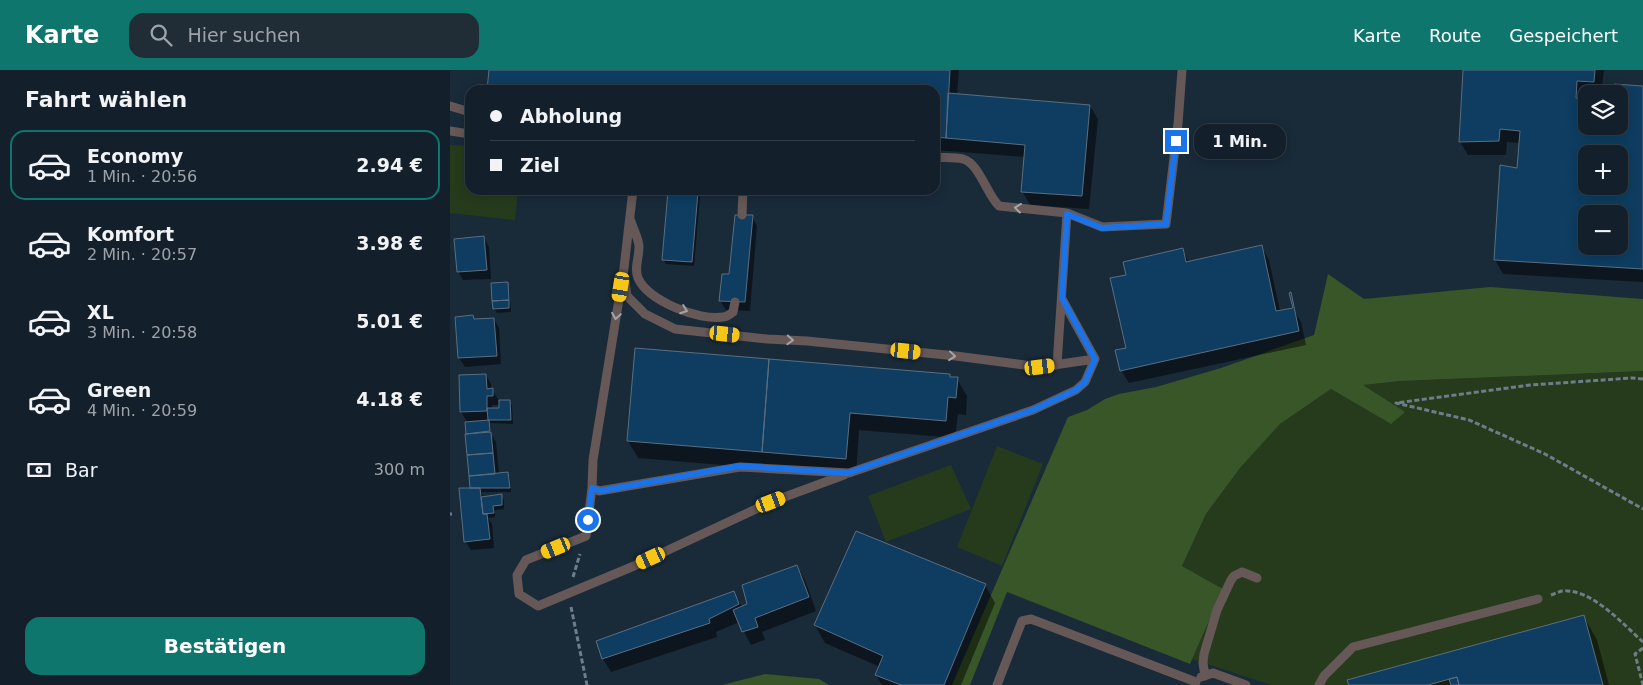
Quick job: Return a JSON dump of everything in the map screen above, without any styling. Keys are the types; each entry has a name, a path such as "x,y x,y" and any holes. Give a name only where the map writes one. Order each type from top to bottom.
{"lane":[{"path":"940,157 964,159 970,162 999,206 1067,214 1102,228 1166,224 1178,124 1182,70"},
{"path":"450,106 465,110"},
{"path":"450,131 465,133"},
{"path":"632,195 624,268 593,460 592,488 586,536 526,560 516,575 519,594 538,606 634,566 771,502 848,473 1042,406 1076,390 1085,382 1095,359"},
{"path":"742,215 743,195"},
{"path":"1057,365 1067,214"},
{"path":"630,219 639,246 636,269 638,278 644,288 661,300 699,316 725,317 733,312 735,302"},
{"path":"624,268 627,296 645,314 675,328 767,339 807,341 956,356 1040,367 1095,359"},
{"path":"1062,298 1095,359"},
{"path":"592,488 600,491 740,466 848,473"},
{"path":"1205,676 1203,663 1206,644 1227,587 1234,576 1242,572 1258,578"},
{"path":"1319,685 1324,676 1353,647 1538,599"},
{"path":"996,685 1022,621 1031,619 1195,684 1199,678 1213,673 1246,685"}],"path":[{"path":"1643,379 1632,378 1530,385 1396,403 1468,420 1545,454 1643,509"},
{"path":"586,536 568,593 587,685"},
{"path":"1538,599 1563,591 1576,593 1591,599 1607,610 1643,642"},
{"path":"1643,648 1635,654 1643,685"}],"green space":[{"path":"450,145 465,146 465,195 518,195 515,220 450,213"},
{"path":"1328,274 1364,299 1490,287 1643,299 1643,371 1401,381 1363,385 1405,412 1391,424 1331,389 1280,424 1240,468 1206,514 1182,566 1223,589 1190,664 1007,592 970,685 952,685 1068,417 1119,394 1156,387 1221,368 1314,335"},
{"path":"1643,371 1643,685 1271,685 1192,659 1223,589 1182,566 1206,514 1240,468 1280,424 1331,389 1391,424 1362,385 1401,381"},
{"path":"997,446 1043,464 1002,566 957,547"},
{"path":"951,465 971,509 886,542 868,496"},
{"path":"765,674 819,679 829,685 722,685"}],"building":[{"path":"489,70 950,70 946,138 940,137 940,85 488,85"},
{"path":"1463,70 1595,70 1594,82 1577,81 1578,135 1628,135 1628,85 1614,84 1643,86 1643,269 1494,260 1500,165 1517,168 1520,131 1500,129 1499,141 1459,142"},
{"path":"948,93 1090,105 1082,196 1021,192 1025,145 946,138"},
{"path":"668,195 698,195 692,262 662,260"},
{"path":"735,215 753,215 745,302 719,301 722,274 729,274"},
{"path":"484,236 487,270 457,272 454,239"},
{"path":"1262,245 1276,311 1293,308 1289,293 1291,292 1299,331 1120,371 1115,350 1126,348 1110,278 1126,275 1123,262 1183,248 1186,262"},
{"path":"508,282 509,300 492,301 491,283"},
{"path":"509,300 509,308 493,309 492,301"},
{"path":"473,315 474,319 494,318 497,356 458,358 455,317"},
{"path":"635,348 769,359 762,452 627,441"},
{"path":"769,359 950,374 950,377 958,377 956,398 948,397 946,421 850,413 846,459 762,452"},
{"path":"486,374 487,389 493,388 493,396 487,396 487,411 460,412 459,375"},
{"path":"499,400 510,400 511,420 488,420 487,408 499,408"},
{"path":"489,420 490,431 466,434 465,422"},
{"path":"491,432 493,453 467,455 465,434"},
{"path":"493,453 495,474 469,476 467,455"},
{"path":"508,472 510,488 470,488 469,476"},
{"path":"459,488 480,488 483,514 487,514 490,539 464,542"},
{"path":"502,494 502,505 493,506 494,513 483,514 481,497"},
{"path":"856,531 986,584 944,685 901,685 875,675 883,656 814,625"},
{"path":"797,565 809,597 755,618 758,627 742,632 733,610 747,604 742,585"},
{"path":"734,591 739,604 709,619 710,623 602,659 596,641"},
{"path":"1584,615 1603,685 1459,685 1457,677 1428,685 1349,685 1347,680"},
{"path":"1457,677 1459,685 1451,685 1449,679"}],"route":[{"path":"588,520 592,488 600,491 740,466 848,473 1033,410 1076,390 1085,382 1095,359 1062,298 1067,214 1102,228 1166,224 1176,141"}]}
